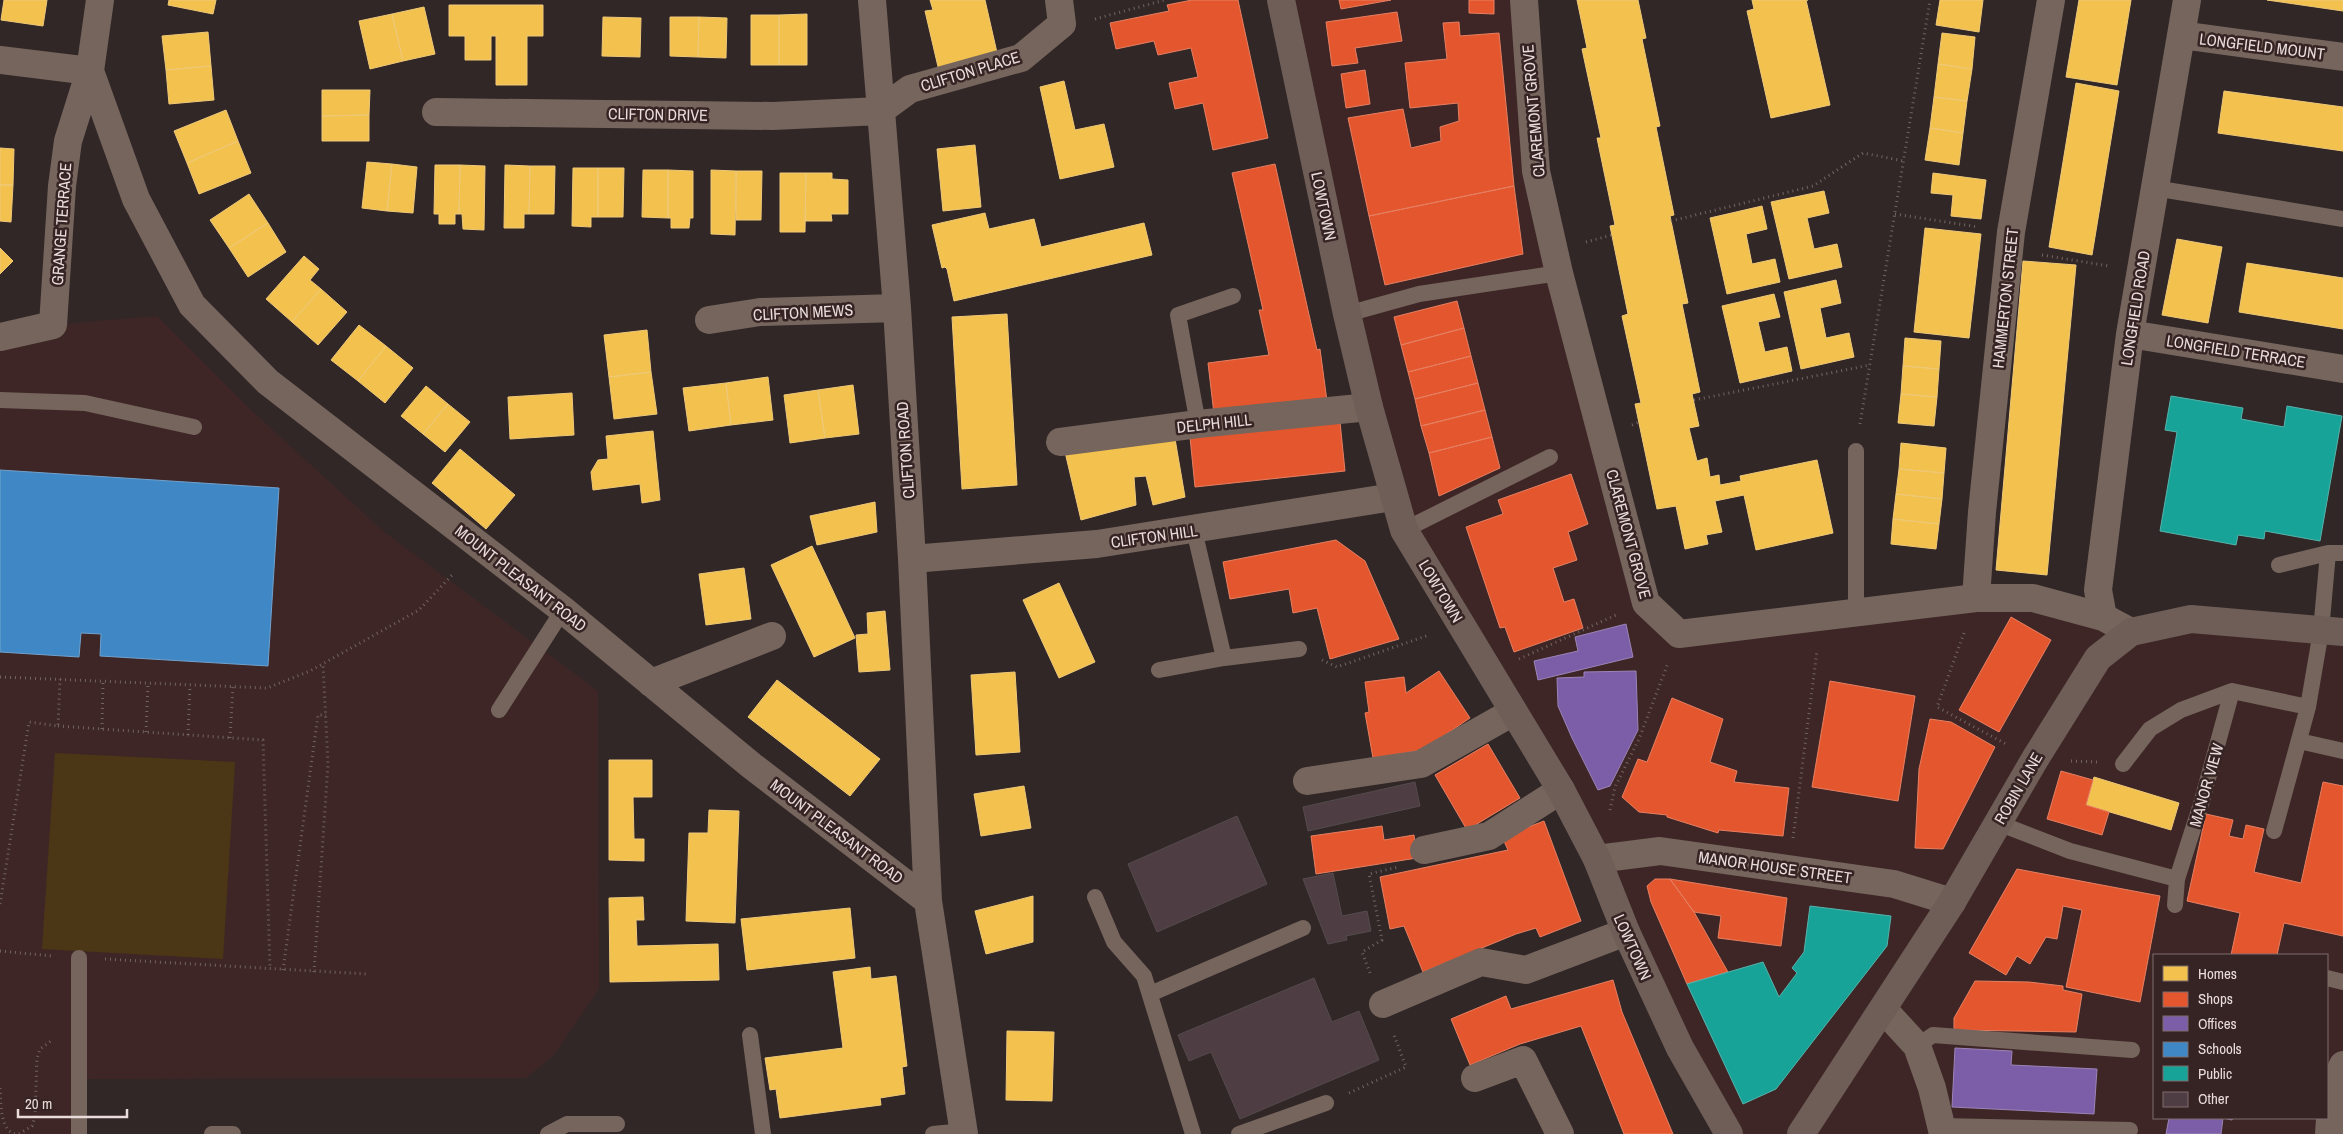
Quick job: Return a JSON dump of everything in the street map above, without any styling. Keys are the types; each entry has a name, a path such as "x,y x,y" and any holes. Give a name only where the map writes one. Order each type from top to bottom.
{"main road":[{"name":"LOWTOWN","path":"1281,0 1347,314 1369,408 1404,530 1512,712 1561,790 1597,859 1626,932 1680,1048 1729,1134"},
{"name":"ROBIN LANE","path":"1801,1134 1952,902 2035,759 2098,658 2131,632 2191,619 2332,632"}],"street":[{"name":"MOUNT PLEASANT ROAD","path":"100,0 90,71 136,199 192,305 268,382 563,610 752,766 928,901"},
{"name":"CLIFTON ROAD","path":"872,0 897,308 912,559 928,901"},
{"name":"CLIFTON PLACE","path":"880,111 910,89 1021,58 1062,24 1059,0"},
{"name":"CLAREMONT GROVE","path":"1524,0 1536,171 1560,273 1646,603 1679,634"},
{"name":"HAMMERTON STREET","path":"1976,598 1982,512 2010,241 2051,0"},
{"name":"LONGFIELD ROAD","path":"2103,617 2098,590 2130,334 2187,0"},
{"name":"LONGFIELD MOUNT","path":"2181,36 2343,57"},
{"path":"0,60 90,71"},
{"name":"GRANGE TERRACE","path":"0,337 53,325 62,186 68,141 90,71"},
{"name":"CLIFTON DRIVE","path":"436,112 773,116 880,111"},
{"name":"CLIFTON MEWS","path":"709,320 760,312 897,308"},
{"name":"LONGFIELD TERRACE","path":"2130,334 2343,369"},
{"name":"DELPH HILL","path":"1060,442 1198,424 1369,408"},
{"name":"CLIFTON HILL","path":"912,559 1097,544 1393,497"},
{"path":"1679,634 1976,598 2033,598 2103,617 2131,632"},
{"path":"651,684 772,636"},
{"path":"1307,781 1421,764 1512,712"},
{"path":"1424,850 1489,836 1561,790"},
{"name":"MANOR HOUSE STREET","path":"1597,859 1660,851 1894,884 1952,902"},
{"path":"928,901 964,1132"},
{"path":"1383,1004 1481,962 1526,970 1626,932"},
{"path":"1883,1009 1917,1046 1932,1088 1942,1130"},
{"path":"1475,1078 1523,1060 1560,1134"},
{"path":"2329,1134 2332,1090 2343,1065"}],"lane":[{"path":"2154,188 2343,219"},
{"path":"1347,314 1419,294 1560,273"},
{"path":"1198,424 1178,315 1233,296"},
{"path":"0,400 85,403 194,427"},
{"path":"1856,451 1856,613"},
{"path":"1404,530 1550,457"},
{"path":"1194,530 1224,658"},
{"path":"2274,831 2308,707 2332,632 2335,553 2279,565"},
{"path":"499,710 563,610"},
{"path":"1159,670 1224,658 1299,649"},
{"path":"2123,764 2150,729 2182,710 2232,691 2308,707"},
{"name":"MANOR VIEW","path":"2175,905 2177,879 2201,804 2232,691"},
{"path":"2299,741 2343,751"},
{"path":"1998,822 2070,851 2177,879"},
{"path":"1095,897 1114,942 1144,976 1193,1134"},
{"path":"1150,994 1303,928"},
{"path":"79,958 79,1134"},
{"path":"2328,978 2343,982"},
{"path":"750,1035 762,1134"},
{"path":"1917,1046 1933,1035 2132,1050"},
{"path":"1239,1134 1326,1103"},
{"path":"548,1134 567,1124 617,1124"},
{"path":"1942,1130 2130,1130"},
{"path":"933,1134 964,1132"},
{"path":"212,1134 233,1134"}],"path":[{"path":"1094,19 1164,0"},
{"path":"1856,451 1930,0"},
{"path":"1671,221 1813,186 1862,153 1904,161"},
{"path":"1895,214 2140,271"},
{"path":"1694,400 1870,365"},
{"path":"0,677 267,688 323,664 420,610 453,574"},
{"path":"1976,598 1937,707 2035,759 2123,764"},
{"path":"1488,672 1619,614"},
{"path":"1789,868 1821,617"},
{"path":"1299,649 1337,667 1460,624"},
{"path":"1581,828 1609,816 1615,787 1639,739 1679,634"},
{"path":"314,972 328,764 323,664"},
{"path":"58,726 60,679"},
{"path":"102,729 104,681"},
{"path":"146,732 148,683"},
{"path":"188,735 190,685"},
{"path":"230,738 233,686"},
{"path":"283,970 318,715 326,715"},
{"path":"0,904 28,722 58,726 263,740 270,969"},
{"path":"0,951 79,958 367,974"},
{"path":"0,1088 4,1128 10,1133 18,1134 32,1126 35,1116 37,1058 40,1049 46,1043 58,1038 80,1038"}],"shaded area":[{"path":"1281,0 1524,0 1536,171 1646,603 1679,634 1976,598 2103,617 2343,632 2343,1134 1729,1134 1626,932 1404,530"},
{"path":"157,316 250,409 383,531 598,691 599,989 554,1055 526,1078 87,1079 86,1134 0,1134 0,337 53,325"},
{"path":"55,753 235,762 223,959 42,949"}],"building: Homes":[{"path":"4,0 47,0 43,26 1,20"},
{"path":"169,0 216,0 213,14 168,5"},
{"path":"930,0 985,0 998,57 939,71 925,11 933,10"},
{"path":"1577,0 1638,0 1646,38 1642,39 1660,126 1656,127 1674,215 1670,216 1688,303 1682,304 1700,392 1692,394 1699,426 1689,428 1697,461 1707,458 1710,477 1719,475 1720,485 1741,481 1740,476 1817,460 1833,533 1756,550 1744,495 1715,501 1722,532 1706,535 1708,544 1685,549 1676,506 1657,509 1635,404 1641,403 1622,316 1628,314 1610,226 1615,225 1597,138 1601,138 1582,49 1587,48"},
{"path":"1752,0 1806,0 1830,105 1771,118 1747,11 1754,9"},
{"path":"1940,0 1983,0 1979,32 1936,25"},
{"path":"2079,0 2131,0 2117,85 2066,77"},
{"path":"2267,0 2343,0 2343,11"},
{"path":"449,5 543,5 543,36 527,36 527,85 496,85 496,36 491,36 491,60 465,60 465,36 449,36"},
{"path":"424,7 435,54 403,61 392,14"},
{"path":"392,14 403,61 370,69 359,21"},
{"path":"807,14 807,65 779,65 779,15"},
{"path":"751,15 779,15 779,65 751,65"},
{"path":"603,17 641,18 640,57 602,56"},
{"path":"670,17 699,17 698,57 670,56"},
{"path":"699,17 727,18 726,58 698,57"},
{"path":"208,32 211,66 166,70 162,36"},
{"path":"1942,33 1975,37 1972,69 1938,64"},
{"path":"1938,64 1972,69 1967,101 1934,97"},
{"path":"211,66 214,100 169,104 166,70"},
{"path":"1064,81 1075,130 1104,124 1114,167 1060,179 1040,87"},
{"path":"2076,83 2119,91 2092,255 2049,247"},
{"path":"322,90 370,90 369,115 322,116"},
{"path":"2224,91 2343,107 2343,151 2218,133"},
{"path":"1934,97 1967,101 1963,133 1930,128"},
{"path":"226,110 238,141 187,163 174,131"},
{"path":"369,115 369,141 322,141 322,116"},
{"path":"1930,128 1963,133 1959,165 1925,160"},
{"path":"238,141 251,173 199,194 187,163"},
{"path":"975,145 981,207 943,211 937,149"},
{"path":"0,148 14,149 13,185 0,185"},
{"path":"367,162 392,164 387,211 362,208"},
{"path":"392,164 417,167 413,213 387,211"},
{"path":"435,165 460,165 459,214 455,214 455,224 439,224 439,214 434,214"},
{"path":"460,165 485,166 484,230 463,229 462,214 459,214"},
{"path":"505,165 530,166 529,214 524,214 524,228 504,228"},
{"path":"530,166 555,166 554,214 529,214"},
{"path":"573,168 598,168 598,217 591,217 591,227 572,226"},
{"path":"598,168 624,168 623,217 598,217"},
{"path":"643,170 668,170 668,218 642,217"},
{"path":"668,170 693,171 693,218 690,218 689,228 671,228 671,218 668,218"},
{"path":"711,170 736,171 735,235 711,234"},
{"path":"736,171 762,171 761,220 736,220"},
{"path":"780,173 806,173 805,232 780,232"},
{"path":"806,173 832,173 832,179 848,180 848,214 831,214 832,221 805,221"},
{"path":"1933,173 1986,180 1981,219 1951,216 1953,195 1931,193"},
{"path":"0,185 13,185 11,222 0,221"},
{"path":"1824,191 1829,213 1807,218 1814,249 1837,244 1842,267 1789,279 1771,202"},
{"path":"249,194 268,223 229,248 210,220"},
{"path":"1762,206 1767,229 1746,234 1752,264 1775,259 1780,282 1727,294 1710,218"},
{"path":"985,213 989,229 1034,219 1041,247 1144,223 1152,255 954,301 947,269 945,267 942,268 932,225"},
{"path":"268,223 286,252 248,277 229,248"},
{"path":"1925,228 1981,234 1969,338 1914,332"},
{"path":"2177,239 2222,247 2208,323 2162,315"},
{"path":"0,248 13,261 0,274"},
{"path":"304,256 319,269 310,280 321,289 292,322 266,299"},
{"path":"2023,261 2076,265 2047,575 1996,570"},
{"path":"2247,263 2343,278 2343,329 2239,312"},
{"path":"1836,280 1841,303 1820,308 1826,338 1849,333 1854,357 1801,369 1784,292"},
{"path":"321,289 347,312 318,345 292,322"},
{"path":"1774,294 1780,317 1758,322 1765,352 1787,347 1792,371 1740,383 1722,306"},
{"path":"1007,314 1017,485 962,489 952,317"},
{"path":"359,325 386,346 358,381 331,360"},
{"path":"647,330 651,372 609,377 604,335"},
{"path":"1905,338 1941,341 1939,369 1903,366"},
{"path":"386,346 413,368 385,403 358,381"},
{"path":"1903,366 1939,369 1937,397 1901,394"},
{"path":"651,372 657,414 614,419 609,377"},
{"path":"768,377 773,420 731,425 726,383"},
{"path":"726,383 731,425 689,431 683,388"},
{"path":"853,385 859,434 825,438 818,390"},
{"path":"426,386 448,404 423,434 401,416"},
{"path":"818,390 825,438 790,443 784,395"},
{"path":"572,393 574,435 510,439 508,397"},
{"path":"1901,394 1937,397 1934,426 1898,423"},
{"path":"448,404 470,422 445,452 423,434"},
{"path":"653,431 660,500 642,503 640,484 593,490 591,472 598,460 608,459 606,436"},
{"path":"1174,433 1185,497 1153,505 1146,476 1134,477 1136,505 1081,520 1065,452"},
{"path":"1901,443 1946,448 1944,473 1899,469"},
{"path":"460,449 515,495 486,529 432,483"},
{"path":"1899,469 1944,473 1942,499 1896,494"},
{"path":"1896,494 1942,499 1939,524 1893,519"},
{"path":"875,502 877,532 817,545 810,516"},
{"path":"1893,519 1939,524 1936,549 1891,544"},
{"path":"812,546 855,638 814,657 771,565"},
{"path":"744,568 751,619 706,625 699,574"},
{"path":"1059,583 1095,662 1059,678 1023,600"},
{"path":"885,611 890,670 859,672 856,635 868,634 867,613"},
{"path":"1015,672 1020,752 976,755 971,675"},
{"path":"777,680 880,759 850,796 748,717"},
{"path":"609,760 652,760 652,797 633,797 634,839 644,839 644,861 609,860"},
{"path":"2094,777 2179,803 2171,830 2086,805"},
{"path":"1024,786 1031,828 981,836 974,794"},
{"path":"709,810 739,811 735,923 686,921 689,833 708,833"},
{"path":"1033,896 1033,942 986,954 975,911"},
{"path":"643,897 644,920 636,920 637,946 718,944 719,980 610,982 609,898"},
{"path":"850,908 855,958 747,970 741,919"},
{"path":"870,967 871,979 896,976 907,1066 902,1067 905,1094 880,1098 881,1105 780,1118 776,1089 770,1090 765,1058 843,1048 833,972"},
{"path":"1007,1031 1054,1032 1052,1101 1006,1100"}],"building: Shops":[{"path":"1192,0 1238,0 1268,138 1213,150 1203,103 1175,109 1169,83 1198,77 1191,48 1158,55 1154,41 1116,49 1110,23 1169,11 1167,5"},
{"path":"1339,0 1391,0 1341,9"},
{"path":"1469,0 1494,0 1494,14 1469,13"},
{"path":"1397,12 1402,41 1355,48 1358,63 1332,66 1326,22"},
{"path":"1459,22 1460,36 1499,33 1514,186 1369,216 1348,118 1403,109 1411,148 1441,141 1440,127 1459,121 1458,103 1410,108 1405,63 1447,59 1443,23"},
{"path":"1365,70 1370,104 1346,108 1341,74"},
{"path":"1275,164 1317,350 1320,349 1327,401 1214,414 1208,363 1269,355 1259,310 1263,310 1232,173"},
{"path":"1514,186 1523,254 1385,285 1369,216"},
{"path":"1457,301 1464,328 1401,345 1394,317"},
{"path":"1464,328 1471,356 1408,372 1401,345"},
{"path":"1471,356 1478,383 1415,399 1408,372"},
{"path":"1478,383 1485,410 1421,426 1415,399"},
{"path":"1485,410 1492,437 1429,453 1421,426"},
{"path":"1340,422 1345,471 1195,487 1190,437"},
{"path":"1492,437 1500,468 1439,496 1429,453"},
{"path":"1571,474 1588,524 1568,532 1577,560 1553,568 1564,602 1574,599 1583,628 1514,652 1505,627 1500,628 1466,527 1503,514 1498,500"},
{"path":"1336,540 1365,561 1399,639 1330,659 1317,608 1293,613 1289,589 1230,599 1223,562"},
{"path":"2011,617 2051,640 1999,732 1959,710"},
{"path":"1439,671 1470,718 1423,750 1373,758 1365,713 1369,712 1365,682 1404,677 1406,693"},
{"path":"1830,681 1915,696 1898,801 1812,787"},
{"path":"1672,698 1723,719 1710,762 1737,771 1734,782 1789,788 1783,836 1719,830 1718,833 1667,817 1667,815 1639,812 1622,797 1638,759 1647,762"},
{"path":"1930,719 1951,722 1995,747 1943,849 1915,848 1919,769"},
{"path":"1488,744 1520,798 1467,830 1435,775"},
{"path":"2061,771 2093,780 2086,805 2109,812 2102,835 2047,819"},
{"path":"2323,782 2343,786 2343,936 2284,923 2277,954 2231,954 2240,913 2187,901 2206,814 2233,820 2229,836 2243,839 2246,825 2264,829 2254,872 2301,883"},
{"path":"1544,821 1581,921 1540,937 1536,928 1516,934 1423,972 1404,926 1390,929 1380,877 1508,850 1502,837"},
{"path":"1382,826 1384,840 1414,835 1417,858 1316,874 1311,836"},
{"path":"2017,869 2160,896 2140,1002 2066,987 2082,910 2063,906 2057,939 2046,937 2030,964 2017,956 2006,975 1969,953"},
{"path":"1655,879 1670,879 1694,912 1728,972 1687,984 1651,902 1647,886"},
{"path":"1670,879 1787,898 1781,946 1718,938 1721,916 1694,912"},
{"path":"1613,980 1622,1012 1673,1134 1624,1134 1581,1026 1520,1044 1470,1065 1451,1019 1506,996 1511,1009"},
{"path":"1975,981 2029,982 2063,986 2063,990 2082,994 2076,1032 1954,1030 1954,1018"}],"building: Offices":[{"path":"1626,624 1633,657 1538,680 1534,661 1578,651 1575,637"},
{"path":"1636,671 1638,730 1610,786 1598,790 1558,706 1557,678 1584,677 1584,672"},
{"path":"1955,1048 2012,1051 2011,1065 2097,1069 2094,1114 1952,1107"},
{"path":"2169,1119 2223,1119 2221,1134 2166,1134"}],"building: Schools":[{"path":"0,470 279,488 268,666 100,656 101,634 81,633 79,657 0,652"}],"building: Public":[{"path":"2171,396 2243,408 2241,419 2284,427 2287,406 2342,416 2320,541 2265,531 2264,539 2238,535 2236,545 2160,531 2177,432 2165,430"},
{"path":"1810,906 1891,916 1887,946 1776,1089 1743,1104 1687,984 1763,962 1779,997 1797,973 1792,968 1804,952"}],"building: Other":[{"path":"1415,782 1420,806 1308,831 1303,807"},
{"path":"1237,816 1267,884 1157,932 1128,864"},
{"path":"1333,873 1342,916 1367,911 1371,931 1346,936 1347,940 1328,944 1303,879"},
{"path":"1314,978 1332,1022 1359,1011 1379,1060 1240,1119 1211,1052 1189,1061 1178,1035"}]}
